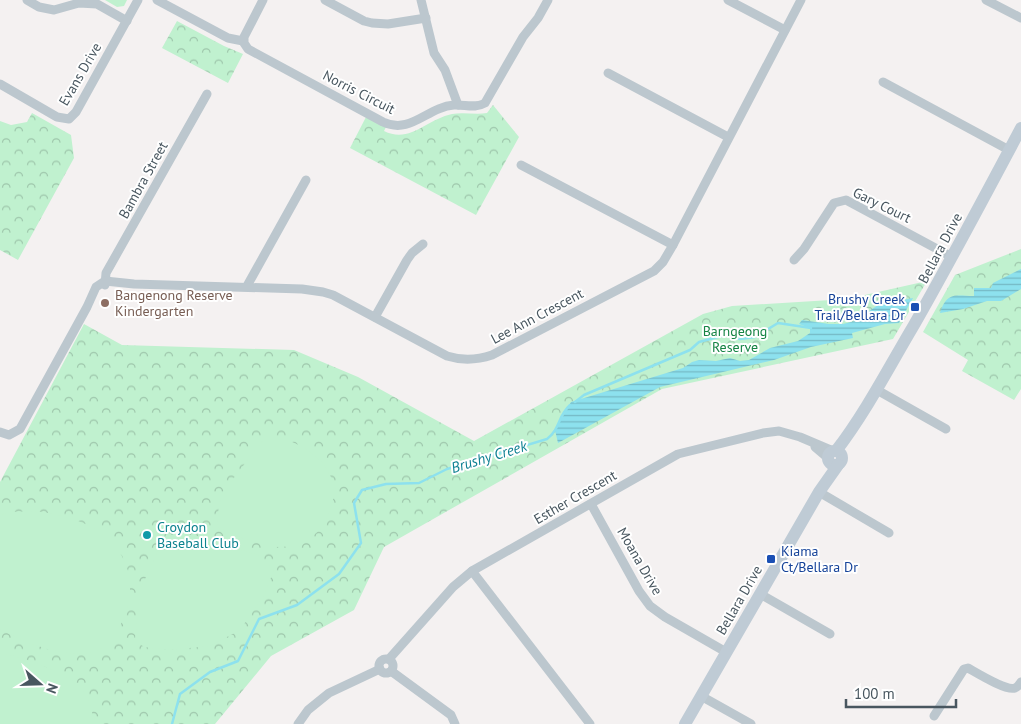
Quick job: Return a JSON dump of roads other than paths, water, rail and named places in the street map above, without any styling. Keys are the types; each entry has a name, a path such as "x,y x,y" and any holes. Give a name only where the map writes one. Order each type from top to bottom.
{"main road":[{"name":"Bellara Drive","path":"685,724 819,492 834,457 877,390 933,292 1021,128"}],"street":[{"path":"27,0 39,7 54,10 78,4 96,4 127,21"},
{"name":"Evans Drive","path":"0,84 57,117 65,120 68,119 76,112 138,0"},
{"path":"157,0 228,38 243,41 263,0"},
{"path":"326,0 364,21 372,23 388,24 425,15"},
{"path":"421,0 434,53 445,70 455,105"},
{"name":"Norris Circuit","path":"243,41 248,49 390,125 403,125 435,110 455,105 476,106 485,103 523,37 538,18 548,0"},
{"path":"728,0 785,30"},
{"name":"Lee Ann Crescent","path":"105,284 247,286 324,292 447,356 463,360 484,358 654,271 663,262 801,0"},
{"path":"986,0 1021,18"},
{"path":"608,74 728,138"},
{"path":"883,82 1009,150"},
{"name":"Bambra Street","path":"0,432 9,434 20,428 87,308 96,287 105,284 106,273 207,94"},
{"path":"521,165 673,245"},
{"path":"247,286 306,180"},
{"name":"Gary Court","path":"794,260 804,250 834,203 846,200 952,257"},
{"path":"375,317 407,260 423,244"},
{"path":"877,390 946,429"},
{"name":"Esther Crescent","path":"389,659 453,587 472,571 678,454 771,432 788,432 810,441 834,457"},
{"path":"819,492 889,533"},
{"name":"Moana Drive","path":"591,504 639,591 650,606 665,617 726,652"},
{"path":"472,571 590,724"},
{"path":"760,594 830,634"},
{"path":"389,659 393,664 391,671 385,673 380,669 381,661 389,659"},
{"path":"934,716 964,669 968,668 1014,689 1021,682"},
{"path":"298,724 308,710 329,693 380,669"},
{"path":"391,671 452,715 455,724"},
{"path":"701,696 751,724"}],"water":[{"path":"1021,269 1021,289 1001,301 987,301 963,309 940,313 949,298 953,296 974,296 974,288 991,288 993,283"},
{"path":"913,298 899,323 885,324 852,333 853,338 811,347 774,360 660,387 558,443 555,430 571,402 683,368 699,360 716,361 730,358 740,361 749,360 770,348 798,341 810,333 810,328 799,324 802,320 843,324 855,321 878,305"}],"waterway":[{"name":"Brushy Creek","path":"575,402 584,395 690,350 699,342 725,335 740,339 755,337 778,323 811,328"},
{"name":"Brushy Creek","path":"172,724 180,694 210,672 238,661 259,619 297,605 339,574 361,543 354,503 362,490 386,484 419,483 447,469 547,439 555,431 563,414 570,405"}],"place":[{"name":"Bangenong Reserve Kindergarten","path":"105,303"},
{"name":"Brushy Creek Trail/Bellara Dr","path":"915,307"},
{"name":"Croydon Baseball Club","path":"147,535"},
{"name":"Kiama Ct/Bellara Dr","path":"771,559"}],"park label":[{"name":"Barngeong Reserve","path":"735,340"}]}
